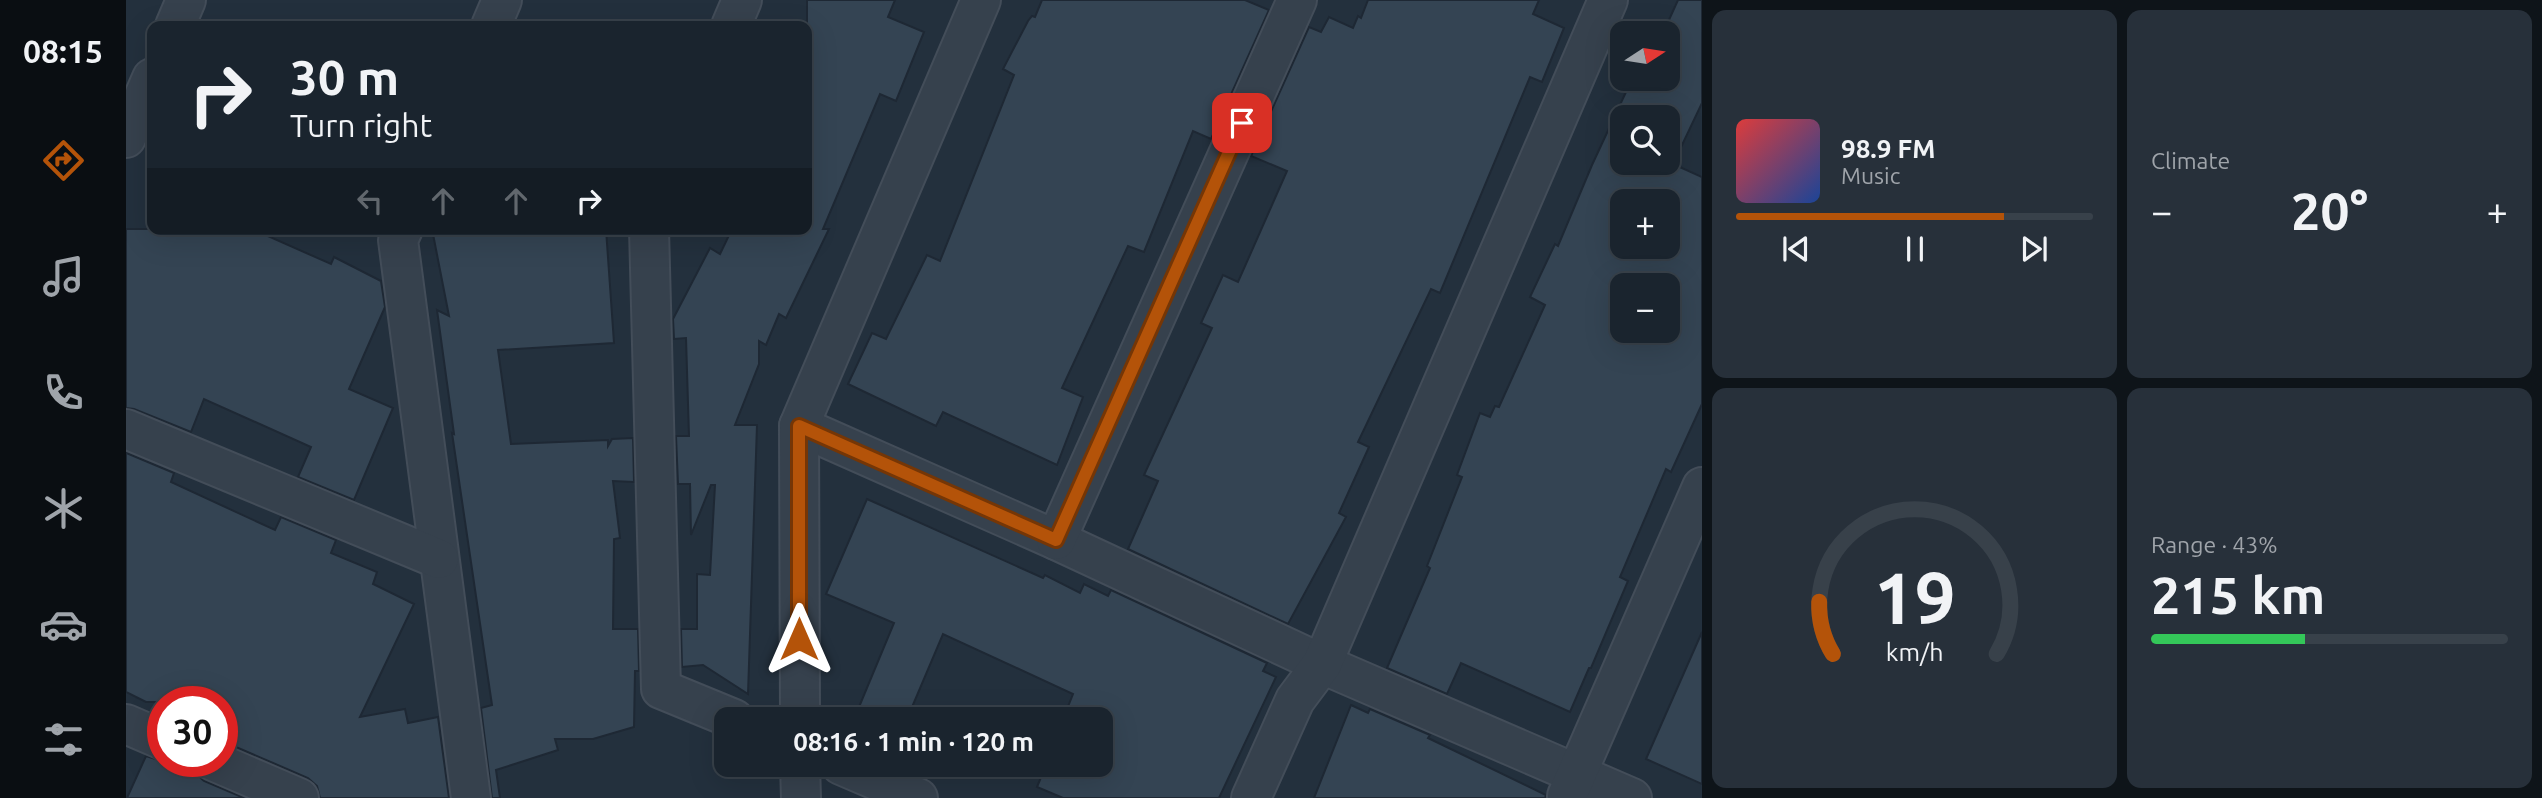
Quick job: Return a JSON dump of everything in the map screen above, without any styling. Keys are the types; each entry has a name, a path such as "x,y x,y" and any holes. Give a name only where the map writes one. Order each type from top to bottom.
{"street":[{"path":"177,21 186,0"},
{"path":"493,21 502,0"},
{"path":"733,21 742,0"},
{"path":"800,707 799,426 981,0"},
{"path":"1056,540 1297,0"},
{"path":"1251,798 1295,699 1322,664 1608,0"},
{"path":"134,131 147,93"},
{"path":"391,235 471,798"},
{"path":"649,235 661,689 714,711"},
{"path":"799,426 1056,540 1322,664 1571,786 1632,798"},
{"path":"126,429 439,559"},
{"path":"1571,786 1702,487"},
{"path":"126,724 147,733"},
{"path":"238,772 299,798"},
{"path":"800,777 801,798"},
{"path":"869,777 918,798"}],"building":[{"path":"807,0 895,0 888,17 924,32 896,101 880,94 823,229 829,229 786,318 779,314 766,345 759,341 759,364 735,425 757,425 748,694 703,665 682,667 681,629 697,629 697,574 710,575 715,485 711,485 691,535 690,484 678,484 676,436 689,436 686,338 674,339 673,319 710,248 720,254 729,235 812,235 812,21 807,21"},
{"path":"1042,0 1245,0 1269,10 1211,139 1193,131 1144,252 1128,246 1062,388 1083,397 1057,465 943,412 936,426 848,384 872,333 886,339 927,255 940,261 1014,75 1003,69 1028,21 1032,16 1035,17"},
{"path":"1368,0 1539,0 1533,14 1564,28 1542,82 1530,77 1440,293 1431,289 1358,442 1369,447 1339,513 1346,517 1288,624 1128,549 1158,481 1144,475 1212,328 1201,323 1223,275 1238,282 1287,171 1251,156 1309,27 1321,32 1329,17 1353,28 1358,16 1361,18"},
{"path":"1678,0 1702,0 1702,103 1680,149 1680,105 1620,105 1626,91 1680,91 1680,21 1668,21"},
{"path":"1610,126 1610,175 1680,175 1680,167 1702,177 1702,404 1671,472 1666,469 1620,577 1628,581 1570,712 1461,663 1447,694 1387,668 1430,568 1427,566 1462,477 1457,475 1480,413 1490,417 1495,406 1499,407 1545,305 1530,297 1555,244 1558,246"},
{"path":"126,229 147,229 147,235 266,235 331,264 334,257 381,281 385,307 349,389 393,408 354,500 298,477 311,447 204,399 191,432 126,408"},
{"path":"433,235 606,235 614,343 498,350 511,444 608,440 608,446 612,439 633,438 634,482 613,481 620,538 614,539 613,629 638,629 639,671 635,671 634,727 593,739 555,739 558,750 496,770 500,798 492,798 481,708 492,705 452,433 454,434 437,310 449,316"},
{"path":"126,453 174,473 171,482 275,530 281,517 336,540 331,553 377,572 373,584 414,604 360,717 405,709 408,723 438,717 449,798 320,798 317,786 308,778 238,748 238,686 147,686 147,702 126,692"},
{"path":"867,499 1043,578 1045,575 1080,593 1084,584 1108,596 1111,590 1267,663 1263,671 1276,677 1219,798 1063,798 1037,787 1041,777 1113,777 1113,707 1068,707 1073,694 943,634 912,707 859,707 894,623 826,594"},
{"path":"1702,632 1702,784 1646,759"},
{"path":"1351,705 1368,713 1370,709 1430,735 1428,738 1546,795 1545,798 1314,798"},
{"path":"146,756 147,777 200,777 244,798 127,798"}],"route":[{"path":"799,639 799,426 1056,540 1242,123"}]}
